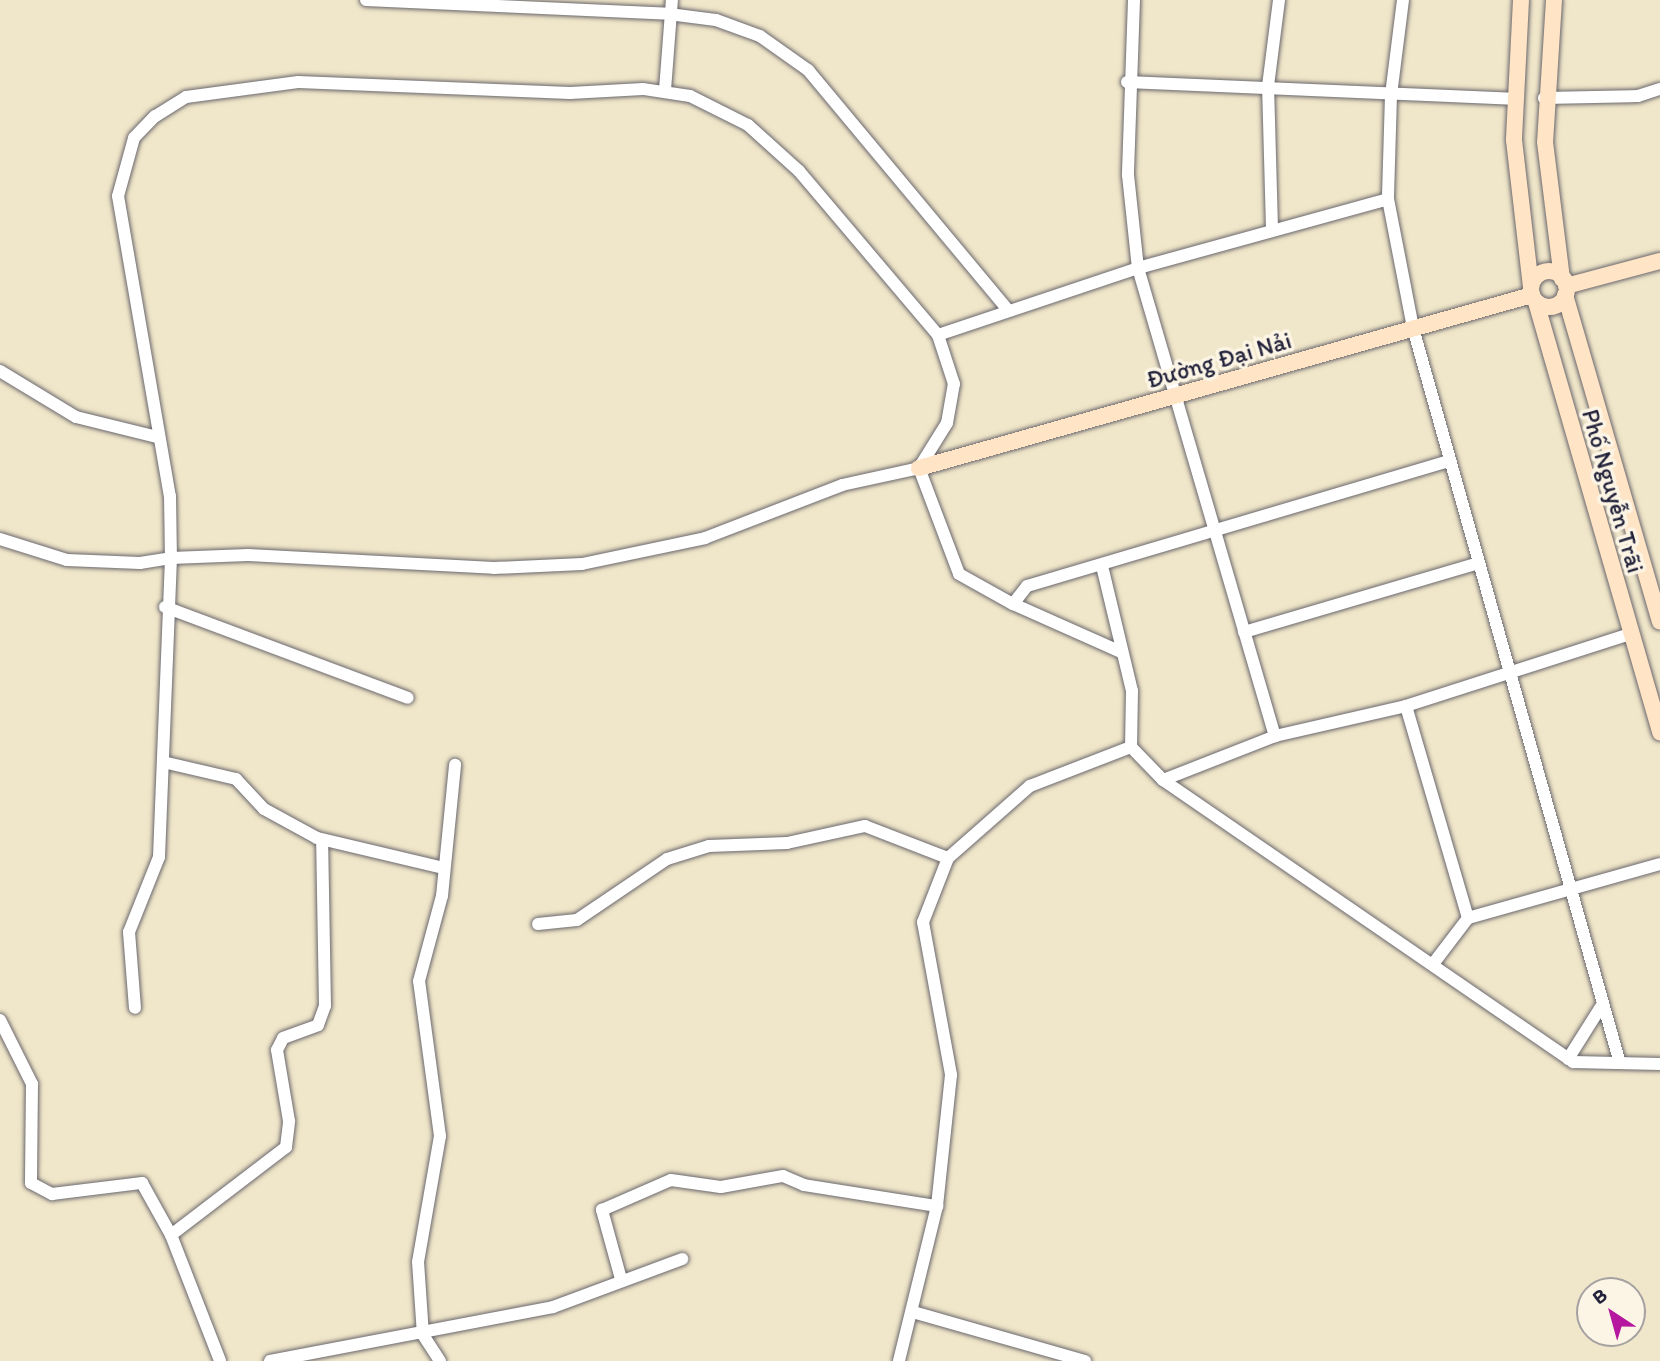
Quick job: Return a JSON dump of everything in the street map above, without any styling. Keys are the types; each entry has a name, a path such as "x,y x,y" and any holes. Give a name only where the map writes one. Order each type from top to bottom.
{"street":[{"path":"366,0 669,13 716,20 760,36 808,71 1006,308"},
{"path":"665,90 672,0"},
{"path":"1134,0 1127,82 1138,268 1275,736"},
{"path":"1272,228 1268,86 1279,0"},
{"path":"1403,0 1391,95 1388,199 1413,328 1619,1060"},
{"name":"Phố Nguyễn Trãi","path":"1521,0 1513,99 1533,294 1660,733"},
{"name":"Phố Nguyễn Trãi","path":"1554,0 1544,98 1565,286 1660,621"},
{"path":"135,1007 129,932 159,857 165,607 171,558 170,496 157,437 118,196 134,138 155,116 186,97 298,82 570,93 665,90 719,106 748,125 799,171 938,335 954,402 919,468 959,574 1013,604 1121,652"},
{"path":"1127,82 1268,86 1391,95 1513,99"},
{"path":"1544,98 1659,95"},
{"path":"938,335 1006,308 1138,268 1272,228 1388,199"},
{"path":"1565,286 1555,306 1533,294 1542,273 1565,286 1660,261"},
{"name":"Đường Đại Nải","path":"919,468 1533,294"},
{"path":"0,371 76,417 157,437"},
{"path":"1013,604 1023,588 1102,566 1215,528 1450,461"},
{"path":"0,539 67,560 248,555 494,568 582,564 705,538 842,485 919,468"},
{"path":"1244,632 1478,563"},
{"path":"1102,566 1132,691 1131,747 1163,780 1568,1059 1619,1060 1660,1065"},
{"path":"165,607 408,698"},
{"path":"1163,780 1275,736 1406,706 1630,634"},
{"path":"1406,706 1468,918"},
{"path":"899,1361 937,1206 952,1063 923,922 948,858 1030,786 1131,747"},
{"path":"163,762 236,779 264,809 322,840 444,868"},
{"path":"440,1361 423,1335 418,1262 440,1136 419,981 439,912 455,765"},
{"path":"538,924 577,920 667,859 709,846 787,843 864,826 948,858"},
{"path":"171,1235 286,1147 289,1121 277,1050 283,1038 318,1025 325,1006 322,840"},
{"path":"1433,964 1468,918 1660,864"},
{"path":"1568,1059 1602,1005"},
{"path":"0,1020 32,1084 26,1154 31,1182 52,1194 142,1183 171,1235 220,1361"},
{"path":"621,1279 602,1210 671,1180 721,1187 783,1176 804,1185 937,1206"},
{"path":"270,1361 423,1335 553,1307 621,1279 682,1259"},
{"path":"913,1312 1085,1361"}]}
